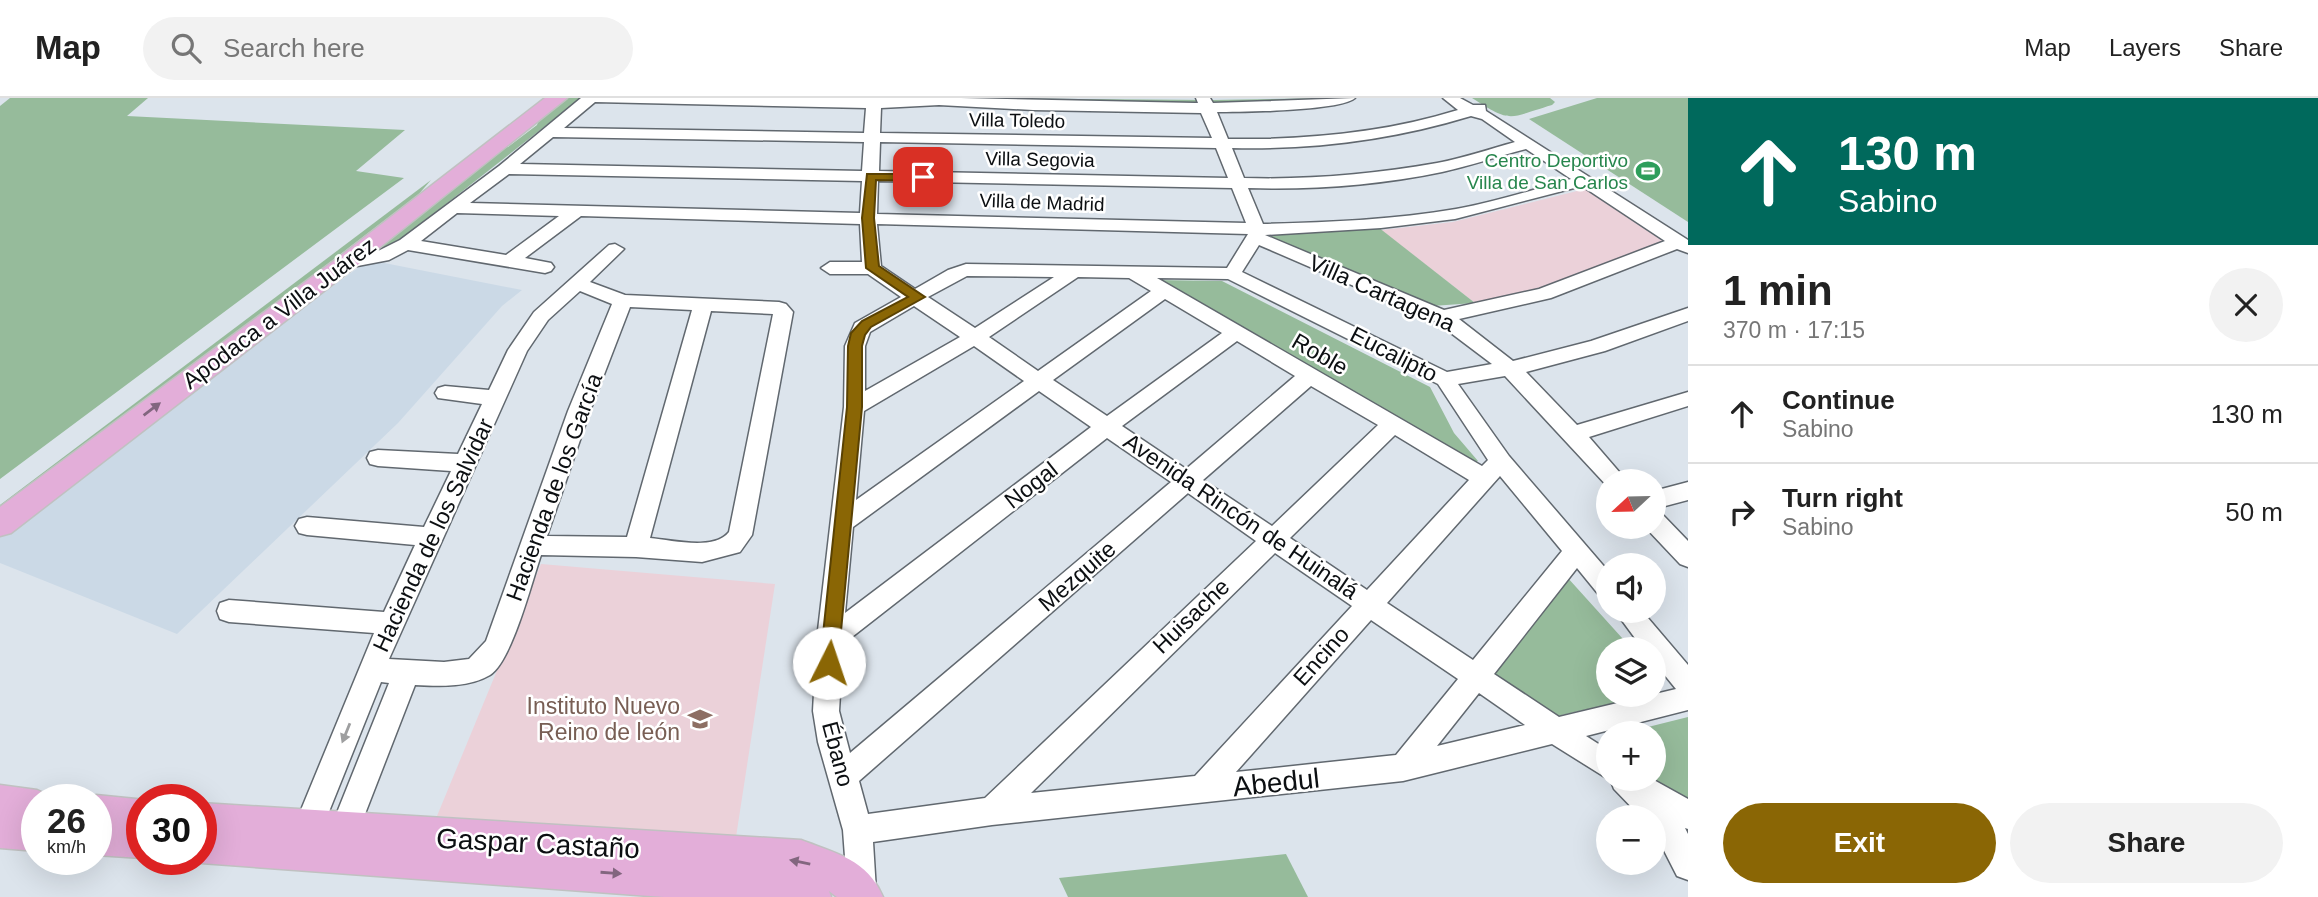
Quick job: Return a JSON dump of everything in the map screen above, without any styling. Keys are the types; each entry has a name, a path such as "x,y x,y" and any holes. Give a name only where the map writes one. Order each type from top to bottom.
{"main road":[{"name":"Apodaca a Villa Juárez","path":"0,502 219,347 347,262 537,104"},
{"name":"Apodaca a Villa Juárez","path":"0,524 219,347 537,104"},
{"name":"Gaspar Castaño","path":"217,825 322,842 795,887 811,897"},
{"name":"Gaspar Castaño","path":"217,844 322,842 801,860 832,872 862,894"}],"street":[{"path":"347,262 389,254 406,244 505,169 590,98"},
{"path":"598,98 1210,102 1290,105 1348,98"},
{"path":"916,98 947,100"},
{"path":"1188,98 1210,102"},
{"path":"1450,98 1476,108 1683,245"},
{"path":"830,268 872,268 868,218 873,101"},
{"path":"1210,102 1257,233 1232,274"},
{"name":"Villa Toledo","path":"549,132 873,139 1301,143 1352,138 1429,124 1476,108"},
{"name":"Villa Segovia","path":"505,169 1239,184 1332,180 1419,170 1461,162 1528,143"},
{"name":"Villa de Madrid","path":"453,208 868,218 1257,233 1353,226 1454,214 1517,200 1584,180"},
{"path":"509,261 576,212"},
{"name":"Villa Cartagena","path":"1257,233 1465,330 1512,370 1605,469"},
{"path":"406,244 545,267"},
{"path":"1442,317 1544,294 1683,245"},
{"name":"Hacienda de los Salvidar","path":"322,842 372,670 429,537 525,336 541,316 615,249"},
{"name":"Avenida Rincón de Huinalá","path":"872,268 1041,379 1270,539 1596,758"},
{"name":"Eucalipto","path":"918,297 954,274 966,270 1232,274 1445,379 1491,469 1577,550 1596,573"},
{"path":"854,407 977,337 1075,271"},
{"name":"Roble","path":"1133,272 1393,424 1491,469"},
{"path":"533,545 636,547 702,552 732,545 740,535 783,312 779,308 623,302 578,284"},
{"path":"844,521 1163,291"},
{"name":"Ébano","path":"862,894 858,830 826,711 830,639 854,407 855,346 858,333 867,324 918,297"},
{"name":"Hacienda de los García","path":"406,673 464,673 478,669 497,646 579,411 623,302"},
{"path":"636,547 703,305"},
{"path":"1445,379 1512,370 1600,347 1688,314"},
{"name":"Nogal","path":"830,639 1108,426 1235,333"},
{"name":"Mezquite","path":"844,776 1309,376"},
{"path":"445,393 496,398"},
{"path":"1572,435 1688,399"},
{"name":"Huisache","path":"992,810 1270,539 1393,424"},
{"path":"378,458 463,463"},
{"name":"Encino","path":"1201,790 1491,469"},
{"path":"1666,497 1688,491"},
{"path":"307,526 429,537"},
{"path":"1666,534 1688,557"},
{"path":"1403,768 1577,550"},
{"path":"229,611 391,623"},
{"path":"1637,623 1688,684"},
{"path":"372,670 406,673"},
{"name":"Hacienda de los Salvidar","path":"322,842 406,673"},
{"name":"Abedul","path":"858,830 992,810 1403,768 1688,698"},
{"path":"1637,791 1668,825 1688,864"},
{"path":"1647,791 1688,815"}],"shaded area":[{"path":"1585,189 1664,242 1545,290 1475,303 1381,230 1453,222"},
{"path":"369,260 522,290 502,306 398,423 177,634 0,563 0,525"},
{"path":"541,564 775,584 736,837 437,816"}],"green space":[{"path":"10,98 148,98 127,116 405,130 356,171 404,178 0,479 0,106"},
{"path":"564,98 581,98 390,248 368,253 496,149 508,147 537,125 540,116"},
{"path":"934,98 1212,100 1331,98 1224,106"},
{"path":"1472,98 1550,98 1555,102 1527,113 1510,116 1495,112"},
{"name":"Centro Deportivo Villa de San Carlos","path":"1597,98 1688,98 1688,222 1529,119"},
{"path":"431,180 418,195 0,514 0,505"},
{"path":"1378,227 1475,303 1432,306 1276,240 1268,234"},
{"path":"1153,280 1222,281 1430,387 1454,433 1478,461 1471,465"},
{"path":"1567,577 1596,609 1596,623 1609,623 1621,637 1596,637 1597,707 1553,717 1488,673"},
{"path":"1688,717 1688,813 1656,791 1666,791 1666,722"},
{"path":"1286,854 1308,897 1068,897 1059,878"}],"place":[{"name":"Centro Deportivo Villa de San Carlos","path":"1648,171"},
{"name":"Instituto Nuevo Reino de león","path":"700,719"}],"route":[{"path":"829,663 844,521 858,333 867,324 918,297 872,268 868,218 871,176 923,177"}]}
